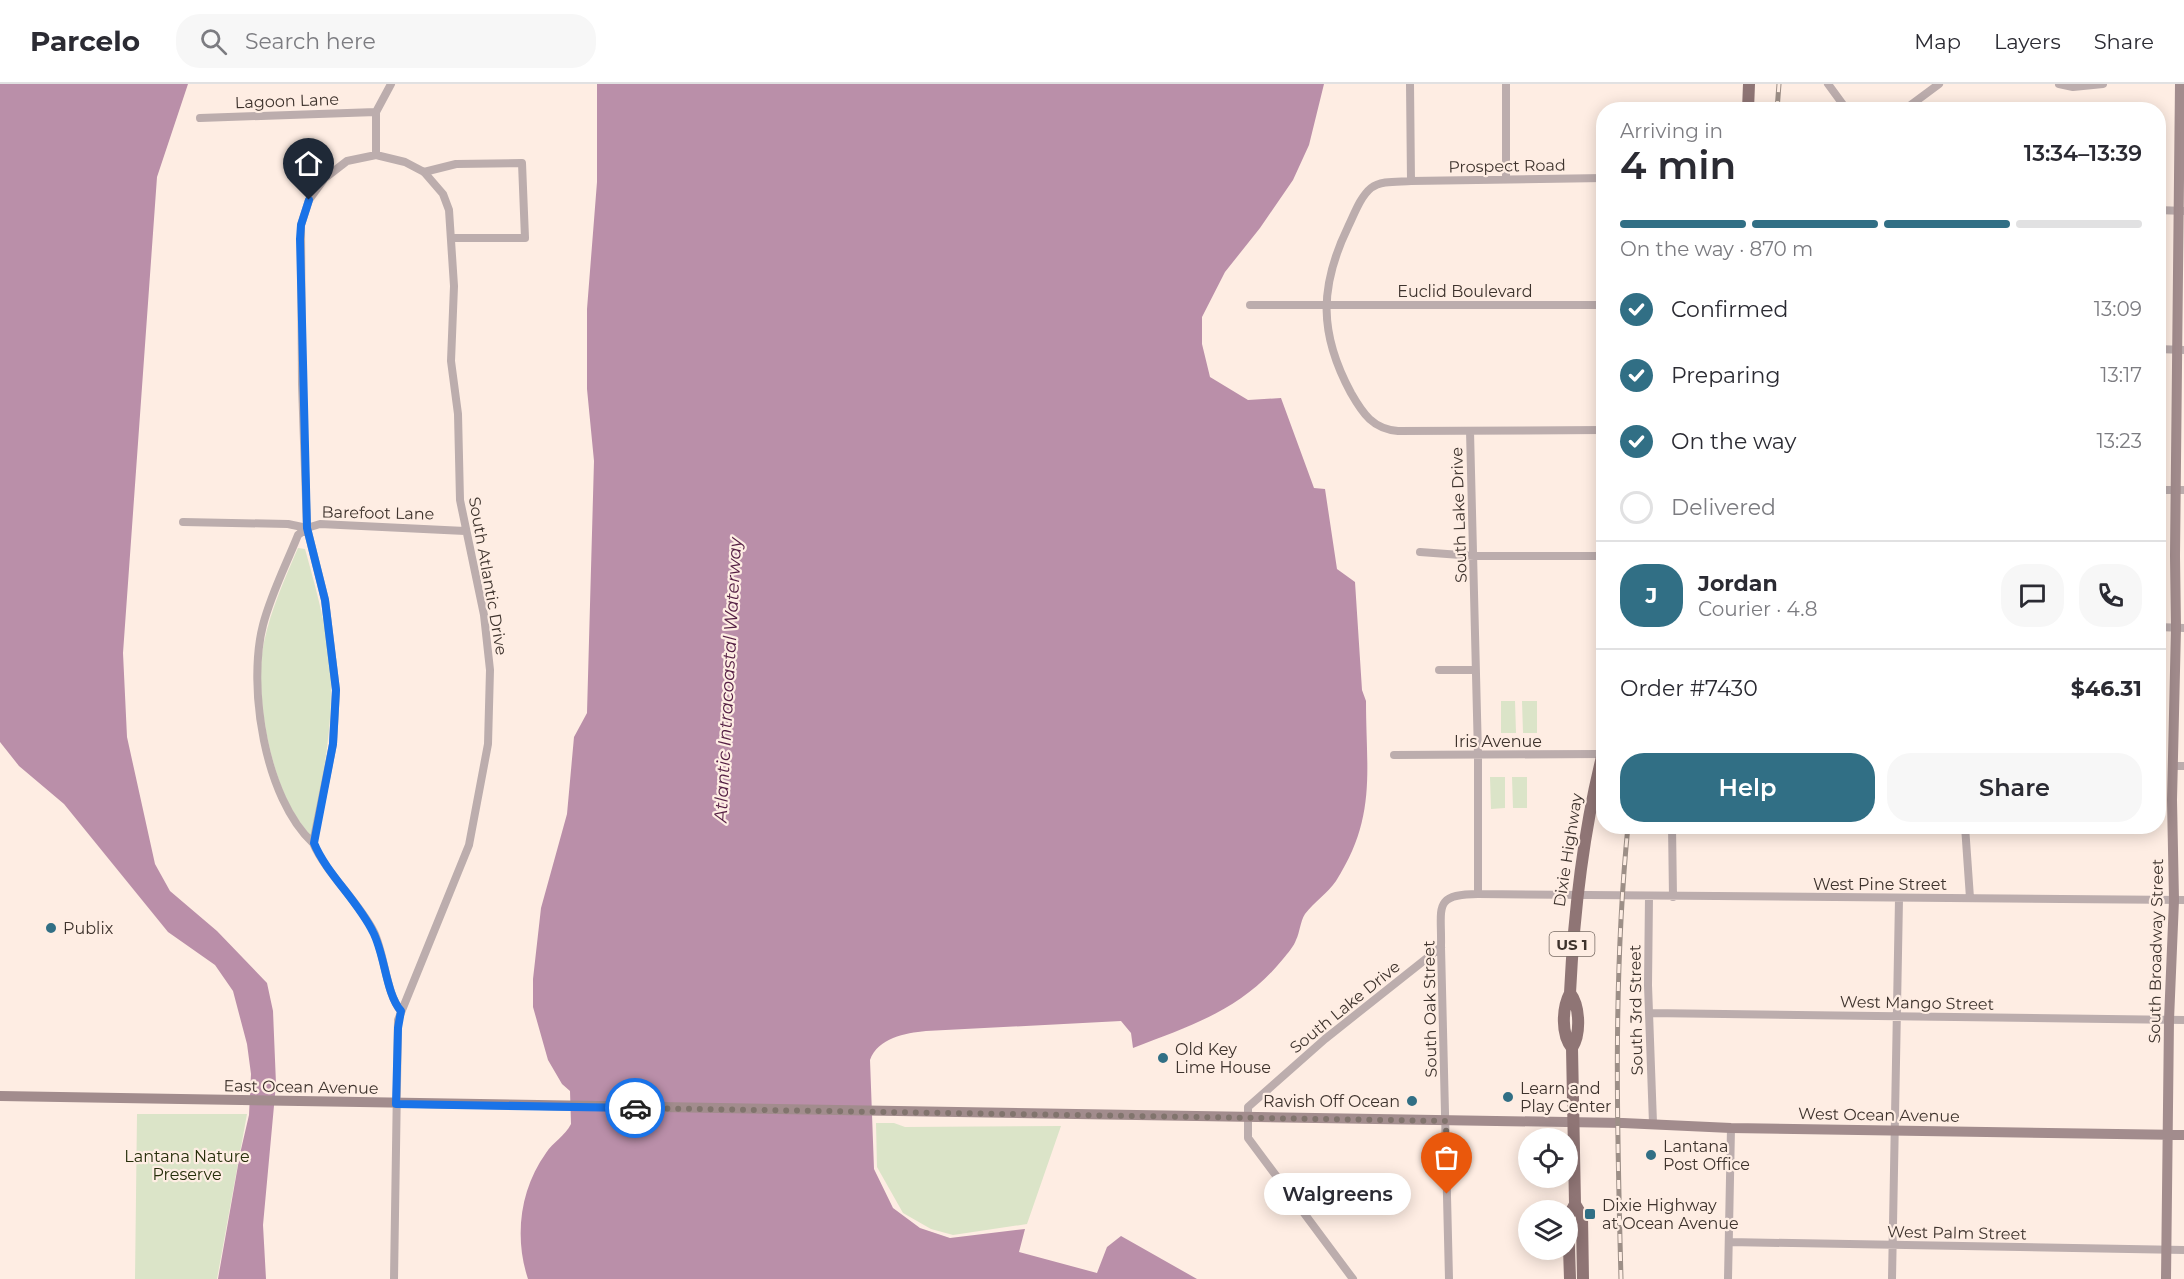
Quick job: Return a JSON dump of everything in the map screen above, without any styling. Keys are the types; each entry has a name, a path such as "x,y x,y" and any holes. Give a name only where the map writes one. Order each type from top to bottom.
{"main road":[{"path":"1748,102 1749,84"},
{"name":"Dixie Highway","path":"1575,1200 1572,1048 1577,1040 1577,1002 1570,993 1576,895 1596,784"},
{"name":"Dixie Highway","path":"1578,1209 1582,1216 1583,1279"},
{"name":"Dixie Highway","path":"1569,1260 1570,1279"}],"street":[{"path":"314,843 333,744 336,690 325,600 307,528 302,384 301,225 309,200 325,178 346,161 376,155 376,112 391,84"},
{"path":"1410,84 1411,181"},
{"path":"1506,84 1506,178"},
{"path":"1828,84 1841,102"},
{"path":"1915,102 1939,84"},
{"path":"2059,84 2073,87 2103,84"},
{"name":"South Broadway Street","path":"2166,1279 2169,1020 2179,900 2182,211 2180,84"},
{"name":"Lagoon Lane","path":"200,118 376,112"},
{"name":"South Atlantic Drive","path":"376,155 405,162 424,172 443,194 449,210 454,286 451,361 458,414 460,501 488,642 490,698 486,756 469,845 446,908 401,1011 398,1028 394,1279"},
{"path":"424,172 456,164 522,163 525,238 452,238"},
{"name":"Prospect Road","path":"1411,181 1596,178"},
{"name":"South Lake Drive","path":"1411,181 1387,182 1372,188 1359,204 1334,256 1328,279 1326,305 1330,343 1338,369 1359,408 1377,427 1398,431 1470,431 1478,754 1478,894"},
{"path":"2166,210 2182,211"},
{"name":"Euclid Boulevard","path":"1250,305 1596,305"},
{"path":"1470,431 1596,430"},
{"name":"Barefoot Lane","path":"183,522 288,524 307,528 320,524 465,531"},
{"path":"307,528 298,535 262,627 258,693 264,741 272,769 294,818 314,843 373,932 383,953 395,1004 401,1011"},
{"path":"1420,552 1474,556 1596,556"},
{"path":"1439,670 1476,670"},
{"name":"Iris Avenue","path":"1394,755 1596,752"},
{"path":"1672,834 1673,897"},
{"path":"1966,834 1970,898"},
{"name":"South Oak Street","path":"1449,1279 1442,907 1448,897 1454,894 1478,894"},
{"name":"West Pine Street","path":"1478,894 2179,900"},
{"name":"South 3rd Street","path":"1649,897 1649,1013 1653,1124"},
{"path":"1892,1279 1899,898"},
{"name":"South Lake Drive","path":"1246,1118 1249,1105 1325,1039 1442,947"},
{"name":"West Mango Street","path":"1649,1013 2184,1020"},
{"name":"East Ocean Avenue","path":"0,1096 1574,1122"},
{"path":"1246,1118 1248,1138 1353,1279"},
{"name":"West Ocean Avenue","path":"1574,1122 1731,1128 2184,1135"},
{"path":"1728,1279 1731,1128"},
{"name":"West Palm Street","path":"1729,1242 2184,1250"}],"green space":[{"path":"298,548 305,549 318,598 328,649 331,683 328,741 312,838 295,815 284,794 271,752 262,705 261,661 264,642 270,618"},
{"path":"1501,701 1515,701 1516,733 1501,733"},
{"path":"1522,701 1537,701 1537,733 1523,733"},
{"path":"1490,777 1505,777 1505,808 1491,809"},
{"path":"1512,777 1527,777 1527,808 1513,808"},
{"name":"Lantana Nature Preserve","path":"137,1114 247,1114 217,1279 135,1279"},
{"path":"876,1123 894,1123 905,1127 1061,1126 1027,1224 953,1235 931,1229 903,1213 877,1167"}],"water":[{"path":"0,84 188,84 157,177 123,653 127,737 155,864 170,891 217,931 267,983 273,1011 276,1084 263,1225 266,1279 218,1279 249,1115 251,1074 247,1044 233,991 215,965 168,932 64,804 19,766 0,742"},
{"name":"Atlantic Intracoastal Waterway","path":"597,84 1324,84 1309,145 1293,180 1260,228 1225,272 1202,317 1202,344 1210,377 1248,400 1281,398 1314,488 1325,489 1337,569 1355,582 1362,690 1366,701 1367,772 1364,814 1349,858 1333,885 1305,914 1294,945 1267,977 1233,1004 1196,1023 1133,1048 1131,1033 1121,1021 926,1031 893,1038 879,1046 870,1060 874,1169 893,1208 920,1228 950,1238 1025,1229 1019,1252 1097,1273 1107,1247 1121,1236 1197,1279 528,1279 521,1247 525,1198 537,1167 571,1124 570,1091 562,1084 548,1060 533,1007 533,979 541,908 567,814 574,737 587,713 594,461 587,389 587,309 597,182"}],"railway":[{"path":"1778,102 1779,84"},
{"path":"1621,1279 1618,996 1627,834"}],"way so far":[{"path":"635,1108 1446,1121 1447,1194"}],"place":[{"name":"Publix","path":"51,928"},
{"name":"Old Key Lime House","path":"1163,1058"},
{"name":"Learn and Play Center","path":"1508,1097"},
{"name":"Ravish Off Ocean","path":"1412,1101"},
{"name":"Lantana Post Office","path":"1651,1155"},
{"name":"Walgreens","path":"1447,1194"},
{"name":"Dixie Highway at Ocean Avenue","path":"1590,1214"}],"route":[{"path":"309,200 301,225 300,239 307,528 325,600 336,690 333,744 314,843 317,851 357,904 383,953 395,1004 401,1011 398,1020 396,1104 635,1108"}]}
